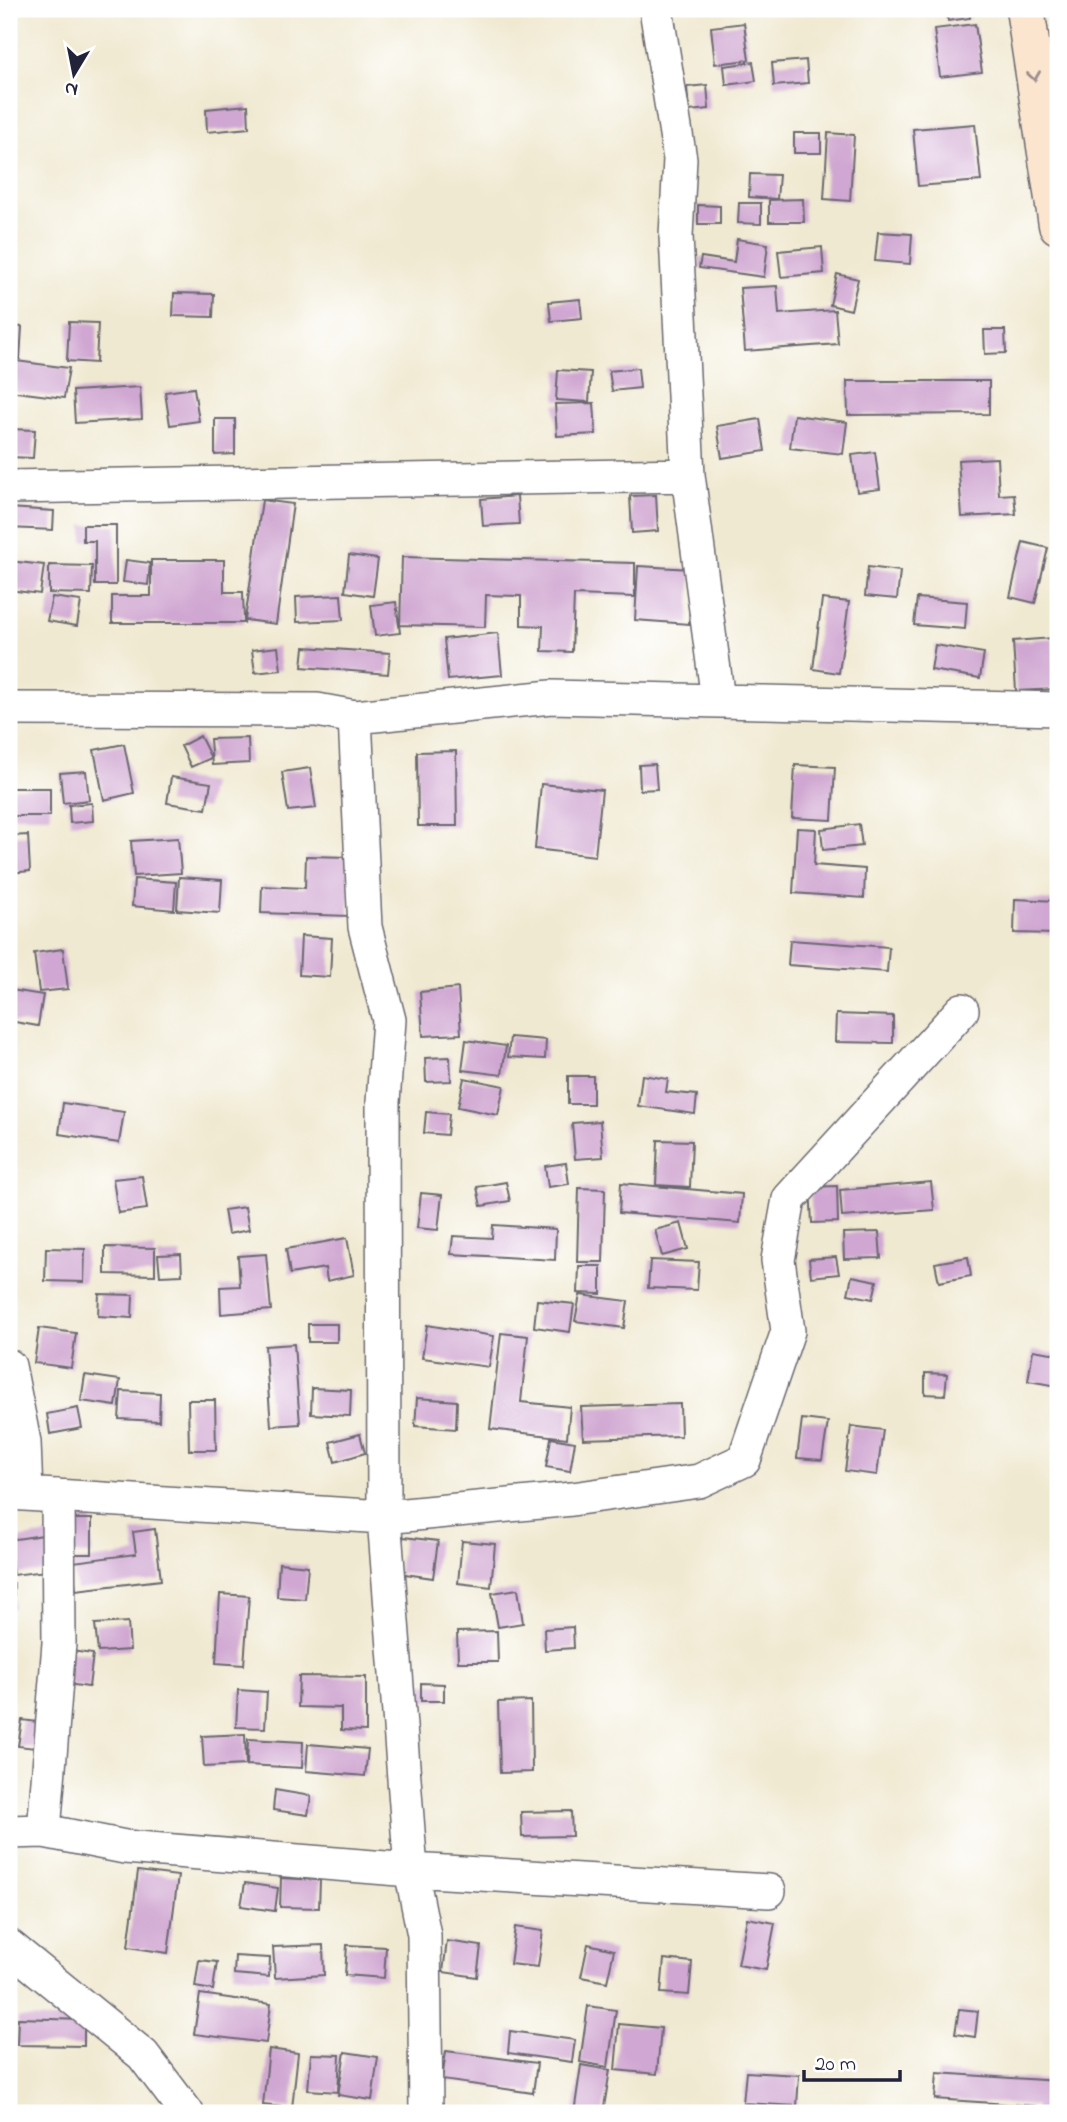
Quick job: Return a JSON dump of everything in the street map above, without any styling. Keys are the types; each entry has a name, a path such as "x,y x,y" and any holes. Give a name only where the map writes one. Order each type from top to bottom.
{"main road":[{"path":"1025,9 1058,225"}],"street":[{"path":"656,9 680,159 676,236 688,475 718,701"},
{"path":"9,487 688,475"},
{"path":"9,709 317,710 355,716 551,697 1058,709"},
{"path":"355,716 365,927 389,1020 383,1102 384,1517 411,1870 424,1935 426,2113"},
{"path":"31,1494 384,1517 572,1499 699,1481 744,1460 788,1331 778,1260 789,1199 962,1010"},
{"path":"9,1366 59,1643 44,1831"},
{"path":"9,1832 44,1831 125,1847 411,1870 769,1891"},
{"path":"9,1946 143,2054 187,2113"}],"building":[{"path":"946,9 969,9 970,18 948,21"},
{"path":"744,23 749,60 715,64 711,27"},
{"path":"975,24 982,72 940,77 934,29"},
{"path":"806,60 808,83 774,86 772,63"},
{"path":"753,62 756,81 726,85 724,66"},
{"path":"707,85 709,109 689,111 687,87"},
{"path":"248,105 249,128 207,132 206,109"},
{"path":"975,124 981,181 918,186 913,129"},
{"path":"794,133 821,133 821,153 794,153"},
{"path":"828,133 854,135 850,201 824,199"},
{"path":"750,174 779,175 777,199 749,197"},
{"path":"803,199 804,222 769,222 769,200"},
{"path":"739,203 761,203 761,224 738,223"},
{"path":"698,205 720,206 720,224 698,224"},
{"path":"878,232 912,234 910,264 875,261"},
{"path":"737,239 768,244 764,277 699,268 701,257 734,262"},
{"path":"822,247 824,273 781,277 778,251"},
{"path":"837,274 858,279 851,310 830,305"},
{"path":"777,286 779,314 835,310 838,344 745,351 740,288"},
{"path":"174,293 214,294 213,317 173,316"},
{"path":"580,299 582,318 551,321 549,302"},
{"path":"69,322 98,323 96,363 67,361"},
{"path":"9,326 22,327 20,359 9,358"},
{"path":"984,330 1005,330 1006,353 985,354"},
{"path":"9,360 69,368 64,398 9,391"},
{"path":"638,368 640,388 612,391 609,371"},
{"path":"558,370 591,372 589,402 556,400"},
{"path":"847,381 989,381 989,414 848,415"},
{"path":"140,387 142,419 75,423 73,391"},
{"path":"194,388 199,421 170,425 165,392"},
{"path":"594,403 596,434 557,436 555,404"},
{"path":"794,415 847,422 843,454 790,448"},
{"path":"215,419 235,419 235,454 215,455"},
{"path":"760,419 765,451 722,458 717,426"},
{"path":"9,429 35,430 33,458 9,457"},
{"path":"875,452 880,489 857,492 852,455"},
{"path":"997,458 999,495 1014,494 1016,514 962,517 958,460"},
{"path":"656,495 658,531 632,533 630,496"},
{"path":"517,496 519,524 483,526 481,499"},
{"path":"262,500 293,504 276,624 245,620"},
{"path":"9,508 54,511 53,530 9,528"},
{"path":"83,525 116,525 116,585 95,585 95,541 83,541"},
{"path":"1023,542 1048,548 1035,603 1010,597"},
{"path":"349,555 378,559 373,596 345,592"},
{"path":"402,557 635,563 635,597 574,595 572,652 542,651 543,626 521,625 521,596 486,595 485,627 400,625"},
{"path":"126,560 150,563 148,585 123,582"},
{"path":"151,560 224,560 224,592 243,592 244,623 112,623 112,596 151,596"},
{"path":"9,561 44,565 40,594 9,590"},
{"path":"49,565 92,566 91,594 49,593"},
{"path":"638,566 692,569 689,624 635,620"},
{"path":"868,567 900,571 897,599 865,596"},
{"path":"341,595 343,620 297,622 296,597"},
{"path":"52,597 81,601 77,626 47,621"},
{"path":"917,598 967,602 965,629 914,625"},
{"path":"822,599 849,602 839,673 813,669"},
{"path":"396,602 400,633 375,636 371,605"},
{"path":"498,633 502,675 448,680 444,639"},
{"path":"1053,638 1056,689 1016,691 1013,641"},
{"path":"935,645 984,653 980,678 931,670"},
{"path":"278,647 281,670 255,673 252,650"},
{"path":"304,647 390,653 388,674 302,667"},
{"path":"200,736 211,758 191,767 181,746"},
{"path":"248,738 249,763 212,765 210,739"},
{"path":"124,744 134,793 104,800 94,750"},
{"path":"456,751 457,826 418,826 417,752"},
{"path":"655,764 657,789 640,790 639,765"},
{"path":"795,765 835,767 832,820 792,818"},
{"path":"310,768 316,808 288,811 282,772"},
{"path":"86,771 89,800 63,803 60,773"},
{"path":"171,777 211,783 206,809 167,803"},
{"path":"541,784 602,790 595,856 535,849"},
{"path":"9,788 50,788 50,816 9,816"},
{"path":"92,803 93,821 70,823 69,805"},
{"path":"859,824 862,846 823,850 821,829"},
{"path":"797,828 816,829 814,865 865,869 864,898 793,893"},
{"path":"28,835 30,871 9,873 9,836"},
{"path":"178,838 181,873 134,876 131,841"},
{"path":"306,856 351,857 349,916 261,913 262,886 305,888"},
{"path":"179,877 222,880 220,913 177,910"},
{"path":"134,879 176,882 174,910 132,906"},
{"path":"1015,899 1058,901 1058,934 1014,933"},
{"path":"301,936 332,938 330,977 299,975"},
{"path":"790,940 889,947 887,972 788,965"},
{"path":"63,949 68,989 39,992 34,953"},
{"path":"458,988 461,1034 423,1036 420,992"},
{"path":"11,990 43,995 38,1026 9,1021"},
{"path":"836,1014 893,1016 893,1043 835,1042"},
{"path":"510,1037 546,1040 545,1059 508,1057"},
{"path":"466,1040 506,1046 502,1075 462,1070"},
{"path":"450,1057 451,1081 426,1082 425,1058"},
{"path":"642,1075 668,1079 666,1092 697,1095 695,1114 638,1106"},
{"path":"568,1076 593,1076 593,1104 568,1104"},
{"path":"464,1078 504,1086 498,1115 458,1107"},
{"path":"63,1103 124,1112 119,1143 59,1134"},
{"path":"426,1112 449,1114 447,1135 424,1133"},
{"path":"600,1121 603,1157 575,1159 572,1123"},
{"path":"658,1140 692,1141 690,1187 656,1185"},
{"path":"566,1163 569,1184 548,1187 545,1166"},
{"path":"142,1176 147,1209 118,1213 113,1179"},
{"path":"506,1182 510,1201 481,1206 477,1187"},
{"path":"931,1182 934,1210 842,1217 840,1190"},
{"path":"621,1183 742,1194 740,1223 619,1213"},
{"path":"837,1186 838,1222 812,1223 810,1187"},
{"path":"579,1188 605,1189 603,1262 577,1262"},
{"path":"421,1193 442,1195 438,1230 417,1228"},
{"path":"245,1207 249,1230 228,1234 224,1210"},
{"path":"681,1223 688,1249 662,1256 655,1230"},
{"path":"493,1225 556,1229 555,1260 451,1254 453,1236 492,1238"},
{"path":"879,1232 881,1258 844,1259 843,1233"},
{"path":"347,1238 354,1275 327,1281 325,1268 290,1274 286,1249"},
{"path":"105,1247 155,1248 155,1275 105,1274"},
{"path":"46,1248 85,1249 84,1282 45,1281"},
{"path":"181,1254 182,1275 160,1276 158,1255"},
{"path":"266,1254 271,1310 221,1314 220,1287 240,1286 238,1256"},
{"path":"836,1257 839,1274 811,1277 809,1259"},
{"path":"968,1257 971,1276 939,1282 935,1263"},
{"path":"650,1260 699,1262 697,1290 648,1288"},
{"path":"579,1266 601,1266 601,1294 578,1293"},
{"path":"852,1276 877,1281 873,1299 848,1294"},
{"path":"99,1294 133,1295 132,1318 98,1316"},
{"path":"580,1295 628,1301 624,1328 575,1321"},
{"path":"537,1300 574,1304 570,1332 534,1327"},
{"path":"308,1324 337,1324 337,1342 308,1342"},
{"path":"427,1325 494,1336 489,1367 422,1358"},
{"path":"39,1328 76,1333 71,1368 34,1363"},
{"path":"501,1333 528,1336 521,1402 570,1407 567,1438 490,1429"},
{"path":"294,1344 300,1424 271,1426 265,1346"},
{"path":"1033,1350 1058,1354 1058,1386 1028,1381"},
{"path":"925,1373 947,1374 945,1395 925,1394"},
{"path":"85,1375 120,1380 116,1406 81,1401"},
{"path":"312,1388 351,1390 350,1416 311,1414"},
{"path":"121,1391 160,1393 159,1421 119,1419"},
{"path":"417,1398 457,1401 456,1429 415,1426"},
{"path":"188,1400 215,1400 216,1450 189,1450"},
{"path":"680,1404 681,1436 583,1439 581,1407"},
{"path":"78,1408 82,1428 50,1434 47,1414"},
{"path":"802,1419 828,1422 822,1460 797,1458"},
{"path":"851,1426 883,1430 877,1475 845,1471"},
{"path":"360,1434 365,1453 335,1462 330,1442"},
{"path":"551,1438 575,1442 570,1471 546,1467"},
{"path":"67,1519 92,1519 92,1554 68,1554"},
{"path":"155,1529 161,1580 76,1590 73,1562 136,1554 133,1532"},
{"path":"50,1534 55,1570 13,1575 9,1540"},
{"path":"403,1537 438,1541 433,1578 398,1573"},
{"path":"462,1541 495,1544 491,1587 458,1583"},
{"path":"279,1563 308,1566 305,1599 277,1597"},
{"path":"9,1583 14,1583 14,1608 9,1608"},
{"path":"518,1589 523,1623 498,1627 492,1593"},
{"path":"220,1594 249,1596 244,1665 216,1663"},
{"path":"128,1622 130,1650 98,1652 95,1624"},
{"path":"573,1627 574,1648 545,1650 544,1629"},
{"path":"497,1631 498,1662 458,1662 457,1632"},
{"path":"64,1650 93,1654 89,1687 59,1683"},
{"path":"299,1676 366,1677 366,1731 341,1730 341,1708 298,1707"},
{"path":"421,1683 444,1684 444,1701 421,1701"},
{"path":"238,1690 267,1692 265,1728 236,1727"},
{"path":"531,1701 532,1772 500,1773 498,1702"},
{"path":"22,1720 46,1723 43,1749 18,1746"},
{"path":"245,1734 246,1765 204,1767 202,1736"},
{"path":"248,1739 303,1742 302,1768 247,1765"},
{"path":"308,1744 368,1749 365,1776 306,1771"},
{"path":"275,1790 311,1796 308,1815 273,1810"},
{"path":"571,1811 572,1836 522,1837 521,1812"},
{"path":"138,1871 178,1876 168,1953 128,1947"},
{"path":"281,1878 320,1880 319,1908 280,1907"},
{"path":"245,1883 278,1888 275,1911 241,1906"},
{"path":"747,1918 775,1923 766,1970 738,1965"},
{"path":"515,1927 543,1931 538,1967 510,1964"},
{"path":"447,1941 481,1946 477,1977 443,1972"},
{"path":"588,1944 614,1950 607,1982 581,1977"},
{"path":"323,1945 324,1975 275,1978 273,1947"},
{"path":"347,1945 386,1947 384,1978 345,1975"},
{"path":"235,1956 270,1958 269,1977 234,1974"},
{"path":"664,1959 692,1962 689,1995 661,1993"},
{"path":"199,1960 217,1962 213,1990 195,1987"},
{"path":"200,1994 271,2004 266,2043 194,2034"},
{"path":"588,2006 616,2010 608,2067 580,2062"},
{"path":"959,2009 978,2011 975,2037 955,2034"},
{"path":"18,2018 84,2020 84,2046 17,2045"},
{"path":"619,2024 661,2028 657,2074 615,2070"},
{"path":"510,2031 575,2040 572,2062 508,2053"},
{"path":"269,2049 298,2053 292,2108 263,2105"},
{"path":"446,2051 537,2063 533,2093 442,2080"},
{"path":"345,2052 378,2057 372,2100 338,2095"},
{"path":"311,2054 340,2055 338,2092 308,2090"},
{"path":"581,2065 610,2070 603,2113 574,2113"},
{"path":"746,2072 799,2075 797,2106 743,2103"},
{"path":"937,2073 1058,2081 1058,2113 1035,2113 1036,2106 935,2099"}]}
